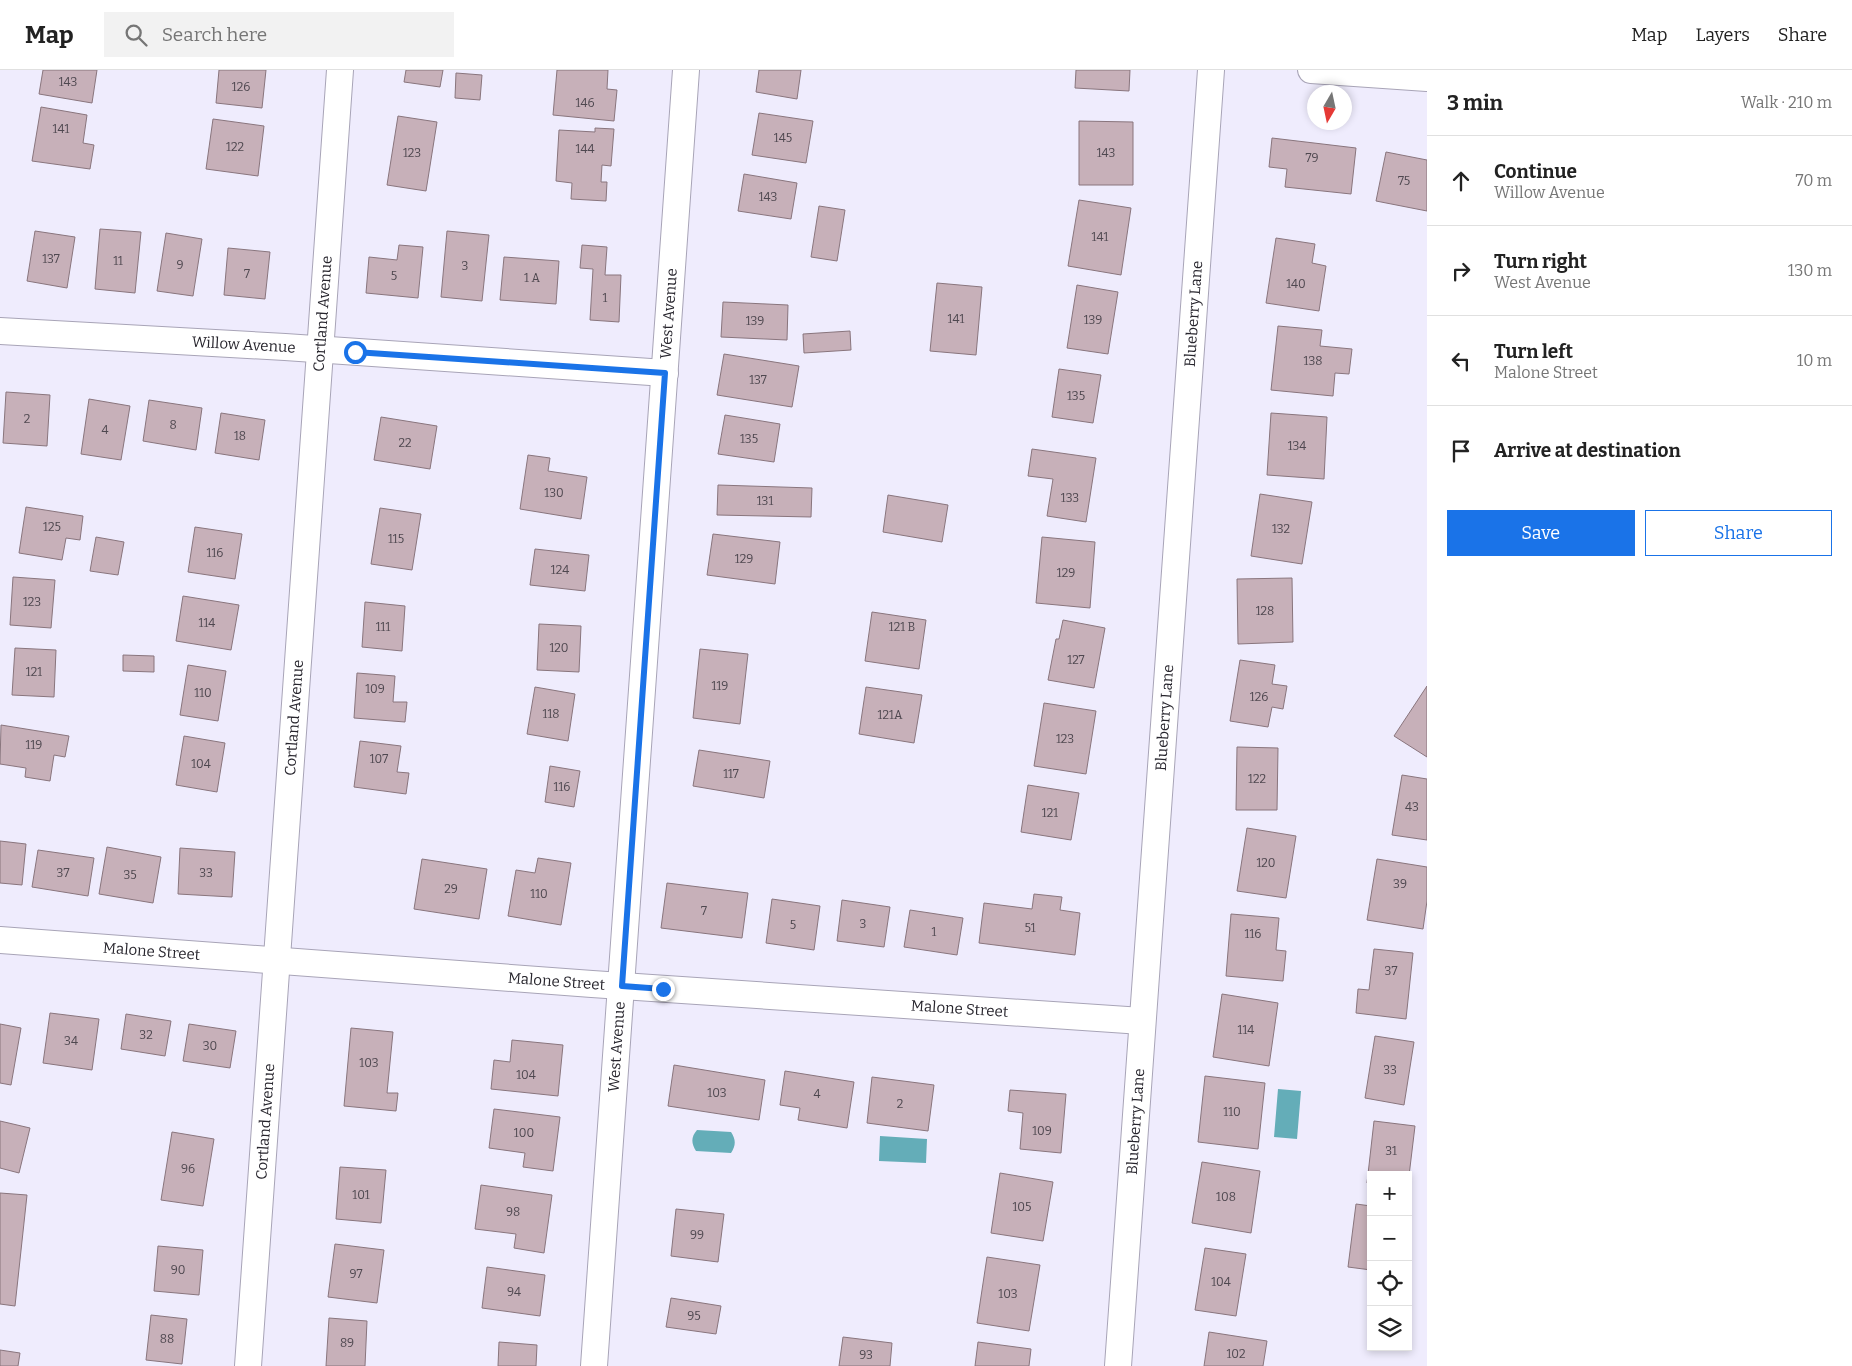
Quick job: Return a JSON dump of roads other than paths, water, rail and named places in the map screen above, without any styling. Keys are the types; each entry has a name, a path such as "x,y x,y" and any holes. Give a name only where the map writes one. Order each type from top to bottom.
{"street":[{"name":"Cortland Avenue","path":"248,1366 340,70"},
{"name":"West Avenue","path":"594,1366 686,70"},
{"name":"Blueberry Lane","path":"1118,1366 1211,70"},
{"path":"1311,70 1427,78"},
{"name":"Willow Avenue","path":"0,332 320,350 665,373"},
{"name":"Malone Street","path":"0,940 622,986 1142,1021"}],"water":[{"path":"1278,1089 1301,1091 1297,1139 1274,1137"},
{"path":"697,1130 731,1132 735,1142 731,1153 696,1151 692,1140"},
{"path":"880,1136 927,1139 926,1163 879,1161"}]}
